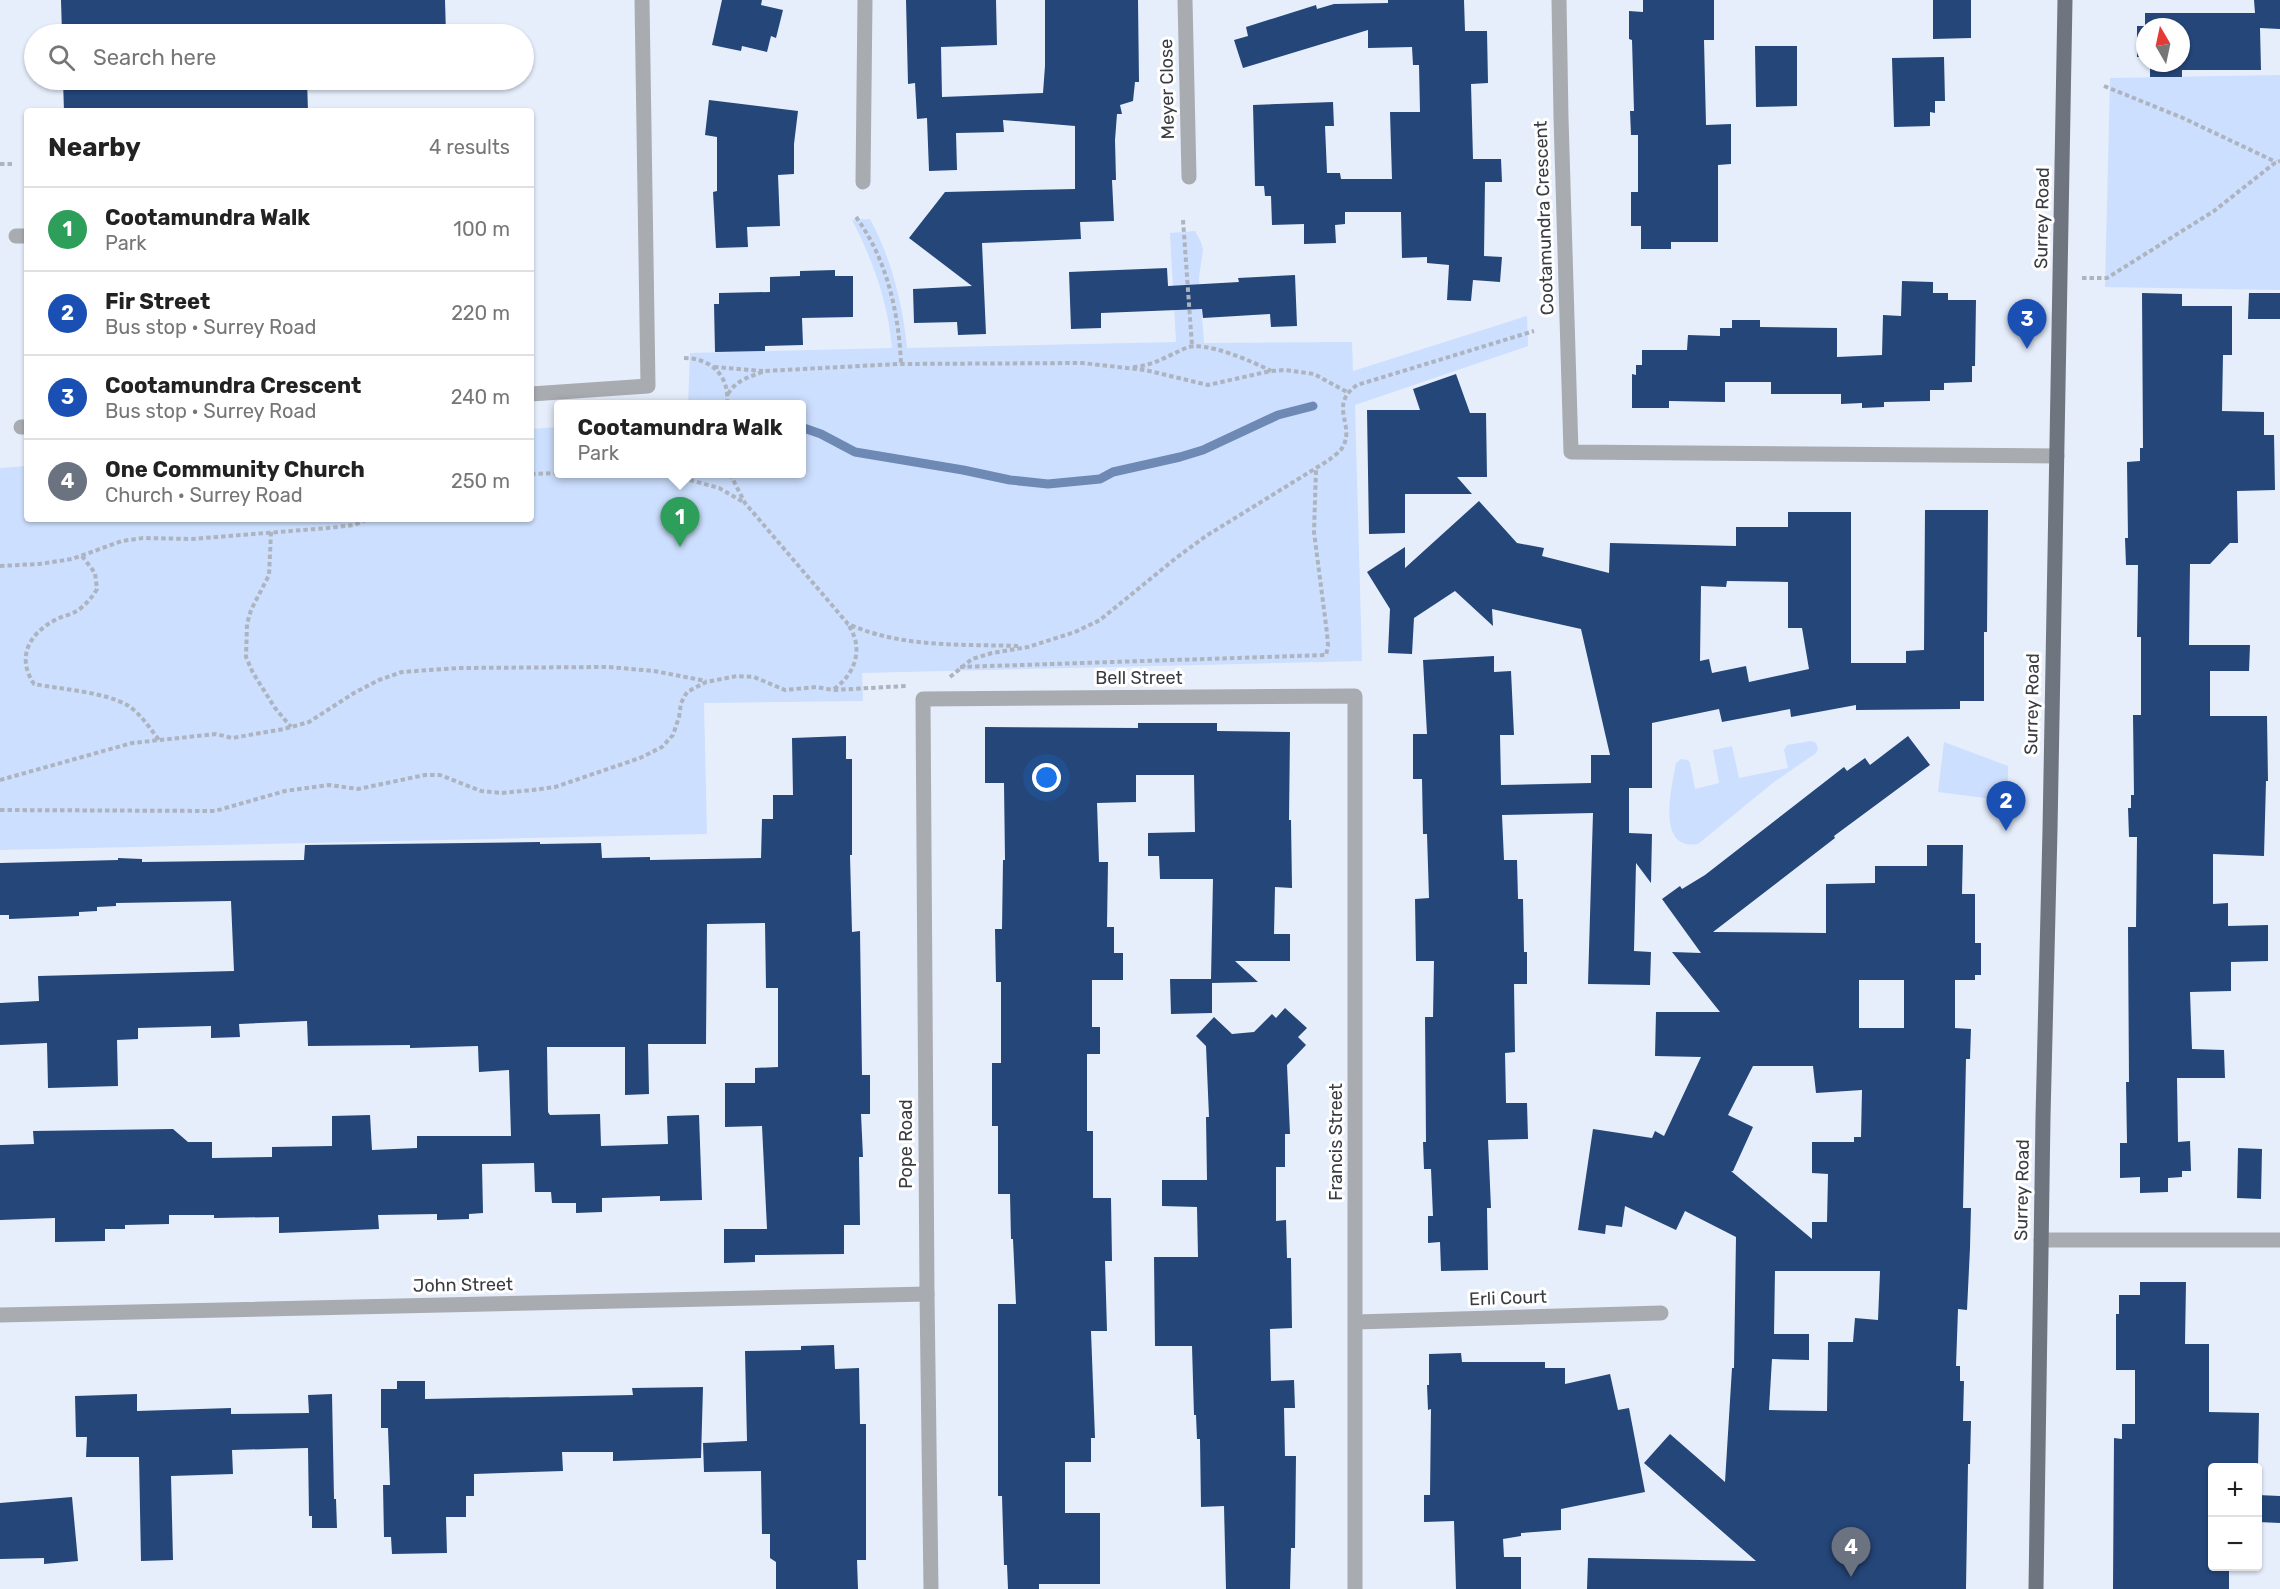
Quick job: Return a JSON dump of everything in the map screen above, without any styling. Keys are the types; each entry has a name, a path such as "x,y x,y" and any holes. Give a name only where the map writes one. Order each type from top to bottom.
{"main road":[{"name":"Surrey Road","path":"2036,1589 2065,0"}],"street":[{"path":"534,394 648,386 642,0"},
{"path":"863,182 865,0"},
{"name":"Meyer Close","path":"1185,0 1189,177"},
{"name":"Cootamundra Crescent","path":"1559,0 1571,453 2057,456"},
{"name":"Bell Street","path":"923,699 1355,696"},
{"name":"Francis Street","path":"1355,696 1355,1589"},
{"name":"Pope Road","path":"923,699 931,1589"},
{"path":"2041,1240 2280,1240"},
{"name":"John Street","path":"0,1315 927,1294"},
{"name":"Erli Court","path":"1356,1322 1661,1314"}],"path":[{"path":"2060,278 2107,278 2214,211 2278,162 2183,118 2104,86"},
{"path":"0,164 14,164"},
{"path":"856,217 869,237 889,288 899,329 902,364"},
{"path":"1183,220 1192,346"},
{"path":"947,679 972,659 1028,647 1075,632 1100,620 1198,542 1316,468 1341,450 1346,430 1342,405 1347,392 1357,385 1534,331"},
{"path":"1120,367 1136,367 1160,362 1192,346 1213,348 1270,371"},
{"path":"684,358 695,358 720,372 726,383 727,400"},
{"path":"713,367 765,371 902,364 1082,363 1145,370 1208,385 1270,371 1301,371 1314,374 1347,392"},
{"path":"728,394 734,384 765,371"},
{"path":"960,667 1326,656 1327,633 1314,532 1316,468"},
{"path":"534,474 554,473"},
{"path":"683,478 718,488 745,503"},
{"path":"732,478 745,503 848,624 858,645 856,660 843,682 833,690"},
{"path":"0,566 55,562 82,556 133,539 192,539 355,525 361,522"},
{"path":"270,532 269,575 251,610 247,624 246,657 253,673 275,708 292,727"},
{"path":"82,556 95,573 97,589 82,608 40,629 29,643 24,660 28,674 34,684 71,689 125,704 135,711 159,740"},
{"path":"848,624 868,633 912,642 1028,647"},
{"path":"0,780 132,743 216,734 232,738 292,727 309,722 379,680 402,672 458,668 609,667 654,671 706,682"},
{"path":"0,810 215,812 285,791 329,785 358,789 425,775 440,775 481,791 502,793 555,786 640,758 662,747 673,735 681,703 687,692 706,682 737,676 754,678 785,690 816,687 833,690 915,685"}],"shaded area":[{"path":"2280,75 2280,290 2105,287 2110,78"},
{"path":"870,219 884,249 895,282 907,348 1176,342 1170,233 1195,231 1203,250 1199,277 1204,343 1352,342 1353,371 1527,316 1528,346 1355,405 1362,661 862,673 863,701 704,703 707,834 0,850 0,468 24,466 24,522 534,522 534,429 554,427 554,478 806,478 806,400 688,400 690,353 892,348 887,315 878,282 867,251 852,220"},
{"path":"1811,741 1816,743 1818,749 1816,753 1774,782 1698,844 1685,843 1676,838 1671,828 1669,815 1676,763 1681,759 1688,760 1690,763 1695,789 1719,783 1713,750 1732,746 1739,778 1788,768 1784,750 1787,745"},
{"path":"1944,742 2008,766 2008,801 1938,792"}],"building":[{"path":"61,0 445,0 446,24 62,24"},
{"path":"722,0 762,0 761,5 783,10 776,38 771,36 767,52 742,46 741,51 712,45"},
{"path":"906,0 996,0 997,45 941,47 942,97 1043,93 1045,0 1138,0 1139,82 1135,82 1133,101 1120,105 1122,114 1117,114 1116,180 1112,180 1114,221 1080,222 1081,239 982,243 986,334 958,335 957,322 914,323 913,289 972,286 909,238 945,192 1075,189 1075,126 1003,120 1004,132 956,133 957,170 929,171 927,118 917,119 915,83 908,84"},
{"path":"1388,0 1464,0 1465,31 1487,31 1488,83 1471,84 1473,159 1501,159 1502,182 1485,182 1484,256 1502,257 1500,282 1473,280 1471,301 1447,300 1449,265 1427,263 1427,257 1402,258 1401,212 1345,212 1345,224 1335,225 1336,243 1304,244 1304,224 1272,225 1271,196 1265,196 1264,186 1255,186 1253,105 1333,102 1334,126 1325,126 1327,173 1340,173 1341,179 1392,179 1390,112 1420,112 1419,65 1413,65 1412,47 1368,48 1368,30 1243,68 1234,40 1248,36 1246,27 1316,5 1317,9 1334,4 1388,3"},
{"path":"1643,0 1714,0 1714,40 1704,40 1706,125 1731,124 1731,164 1718,165 1718,242 1671,242 1671,249 1641,249 1641,226 1631,226 1631,192 1638,192 1638,135 1631,135 1630,111 1634,111 1629,11 1643,12"},
{"path":"1933,0 1971,0 1971,38 1933,39"},
{"path":"2254,0 2280,0 2280,29 2260,28 2261,70 2190,70 2190,18 2145,18 2145,13 2255,13"},
{"path":"1755,46 1797,46 1797,106 1756,107"},
{"path":"1944,57 1945,101 1935,101 1935,113 1930,112 1930,126 1894,127 1892,58"},
{"path":"2150,72 2182,72 2182,77 2150,77"},
{"path":"63,90 307,90 308,108 64,108"},
{"path":"709,100 798,111 794,144 794,174 778,175 780,226 747,227 748,247 716,248 713,192 717,191 717,137 705,135"},
{"path":"1167,268 1168,286 1239,282 1238,278 1295,275 1297,326 1271,327 1270,314 1203,318 1202,309 1101,313 1101,328 1071,329 1069,272"},
{"path":"835,270 835,276 853,276 853,317 802,318 803,345 765,346 765,351 715,352 714,304 719,304 719,293 770,292 770,277 800,276 800,271"},
{"path":"1902,281 1933,282 1933,293 1948,293 1948,300 1976,300 1975,366 1972,366 1972,382 1944,383 1944,390 1930,390 1930,401 1884,402 1884,407 1862,408 1862,403 1841,404 1841,394 1771,394 1771,382 1725,382 1725,402 1669,401 1669,408 1632,408 1632,374 1636,375 1636,365 1642,365 1642,350 1687,350 1688,335 1720,336 1720,328 1732,328 1732,320 1760,320 1760,327 1837,328 1837,357 1882,355 1883,315 1901,316"},
{"path":"2142,293 2182,294 2182,306 2232,306 2232,355 2223,355 2222,411 2264,412 2264,435 2274,435 2275,490 2237,491 2238,543 2230,543 2210,564 2190,564 2189,645 2250,645 2249,671 2210,671 2210,716 2267,716 2268,781 2266,781 2264,856 2213,854 2213,904 2228,903 2228,926 2268,925 2268,961 2231,962 2231,991 2190,992 2192,1049 2224,1050 2225,1078 2177,1078 2178,1142 2190,1141 2191,1171 2182,1171 2182,1177 2168,1178 2168,1192 2140,1193 2140,1177 2120,1178 2120,1143 2127,1143 2128,927 2136,927 2137,837 2129,837 2128,808 2131,808 2131,795 2134,795 2133,715 2141,715 2141,637 2137,637 2138,565 2126,565 2125,538 2128,538 2127,462 2140,461 2140,448 2143,448"},
{"path":"2249,293 2280,293 2280,319 2248,319"},
{"path":"1456,374 1470,413 1486,413 1487,477 1457,477 1472,494 1405,494 1405,533 1369,534 1367,410 1420,410 1413,389"},
{"path":"1479,501 1517,543 1544,548 1542,556 1609,573 1610,543 1736,546 1736,527 1788,527 1788,512 1851,512 1851,663 1906,663 1906,651 1924,650 1925,510 1988,510 1984,701 1960,701 1960,709 1856,710 1856,705 1791,717 1790,709 1722,722 1719,709 1652,723 1652,788 1629,788 1629,833 1652,834 1651,883 1636,863 1634,951 1651,952 1650,985 1588,984 1593,813 1502,815 1504,860 1517,860 1518,899 1523,899 1524,952 1527,952 1527,984 1514,984 1515,1052 1505,1053 1506,1103 1527,1103 1528,1139 1488,1140 1491,1208 1487,1208 1488,1270 1441,1271 1440,1242 1428,1243 1428,1216 1433,1216 1431,1169 1424,1169 1423,1142 1426,1142 1425,1017 1433,1017 1434,961 1416,961 1415,899 1429,898 1427,834 1423,834 1422,779 1413,779 1413,734 1427,734 1423,660 1494,656 1494,672 1511,671 1514,735 1500,735 1501,785 1591,783 1591,755 1610,755 1581,629 1492,609 1493,626 1455,591 1414,618 1412,654 1388,653 1390,609 1367,572 1405,547 1405,568","holes":["1727,581 1788,582 1788,628 1802,628 1809,669 1749,682 1746,666 1712,673 1709,659 1700,661 1701,586 1726,587"]},
{"path":"1138,723 1217,723 1217,731 1290,732 1289,820 1291,820 1292,888 1275,887 1274,934 1290,934 1290,961 1235,961 1258,982 1212,983 1212,1013 1171,1014 1170,979 1211,979 1213,879 1160,879 1159,856 1148,856 1148,833 1195,832 1194,775 1136,775 1136,802 1097,803 1099,862 1108,862 1107,927 1114,927 1114,953 1123,953 1123,980 1092,980 1092,1027 1100,1027 1100,1054 1087,1054 1087,1131 1093,1131 1093,1198 1111,1198 1112,1261 1105,1261 1107,1331 1091,1331 1095,1438 1091,1438 1091,1462 1065,1462 1065,1513 1100,1513 1100,1584 1039,1584 1039,1589 1008,1589 1007,1565 1004,1565 1002,1496 998,1496 998,1304 1016,1304 1010,1194 998,1194 998,1126 992,1126 992,1063 1001,1063 1001,982 996,982 995,929 1002,929 1003,860 1005,860 1004,783 985,783 985,727 1138,728"},
{"path":"846,736 846,759 852,759 852,855 850,855 852,932 860,931 862,1075 870,1075 870,1114 861,1114 863,1157 859,1157 860,1225 844,1225 844,1254 755,1255 755,1262 724,1263 724,1229 767,1229 762,1126 725,1127 725,1083 755,1083 755,1068 778,1067 778,988 766,988 765,923 707,924 706,1044 648,1044 649,1094 625,1095 625,1047 547,1047 548,1112 550,1115 600,1114 601,1146 668,1144 667,1116 699,1115 702,1200 660,1201 660,1196 602,1198 602,1212 576,1213 576,1203 552,1203 551,1192 535,1192 534,1163 482,1164 483,1213 469,1214 469,1219 437,1220 437,1214 378,1215 379,1229 279,1233 279,1217 214,1218 214,1215 169,1215 169,1224 125,1225 125,1229 105,1229 105,1241 55,1242 55,1218 0,1220 0,1145 34,1144 33,1131 173,1129 188,1142 212,1142 212,1158 272,1157 272,1147 332,1146 332,1116 370,1115 372,1150 417,1148 417,1136 511,1136 509,1070 479,1072 478,1046 410,1048 410,1045 308,1046 307,1021 239,1024 240,1037 211,1038 211,1026 138,1028 138,1039 117,1040 118,1086 48,1088 47,1043 0,1045 0,1003 39,1001 38,976 234,971 231,901 116,903 116,906 97,907 97,911 79,912 79,916 9,919 9,915 0,915 0,863 118,860 118,858 142,859 142,862 304,860 305,845 540,842 540,844 601,843 602,858 650,857 650,860 761,858 762,819 773,819 773,795 793,795 792,738"},
{"path":"1908,736 1930,765 1834,836 1835,838 1713,932 1826,933 1826,884 1875,883 1875,866 1927,866 1927,845 1963,845 1962,894 1975,894 1975,943 1981,943 1981,975 1975,975 1975,980 1955,980 1955,1028 1971,1029 1970,1059 1966,1059 1963,1208 1971,1208 1970,1248 1967,1310 1958,1309 1956,1366 1960,1366 1960,1381 1964,1381 1963,1421 1971,1421 1966,1589 1587,1589 1588,1558 1756,1561 1644,1463 1670,1434 1725,1482 1732,1368 1734,1368 1736,1237 1685,1211 1676,1230 1625,1206 1622,1227 1606,1225 1605,1234 1578,1230 1593,1129 1652,1138 1655,1131 1664,1136 1701,1057 1655,1056 1656,1012 1720,1012 1672,952 1701,953 1662,899 1680,886 1682,889 1705,875 1844,767 1847,771 1865,758 1870,765","holes":["1859,980 1904,980 1904,1028 1859,1028","1753,1066 1813,1066 1816,1093 1862,1090 1861,1137 1854,1137 1854,1142 1812,1142 1812,1173 1828,1174 1827,1222 1812,1222 1812,1239 1731,1171 1753,1127 1728,1115","1775,1271 1880,1271 1878,1320 1855,1318 1853,1342 1828,1342 1827,1411 1769,1410 1772,1359 1809,1360 1809,1334 1774,1334"]},
{"path":"1285,1008 1307,1028 1298,1037 1306,1045 1287,1065 1290,1134 1285,1134 1285,1167 1276,1167 1276,1221 1286,1220 1287,1258 1291,1258 1292,1328 1270,1329 1271,1381 1294,1380 1295,1408 1284,1408 1285,1456 1296,1456 1295,1548 1291,1548 1290,1589 1226,1589 1224,1506 1201,1507 1200,1439 1197,1439 1196,1415 1194,1415 1192,1346 1155,1346 1154,1257 1198,1257 1197,1207 1162,1206 1162,1180 1207,1180 1206,1117 1209,1117 1206,1046 1196,1036 1214,1017 1232,1034 1254,1032 1272,1014 1276,1018"},
{"path":"2238,1148 2262,1149 2261,1199 2237,1198"},
{"path":"2140,1282 2186,1282 2185,1344 2209,1344 2209,1412 2259,1413 2258,1463 2208,1463 2208,1571 2229,1571 2229,1589 2113,1589 2114,1438 2122,1439 2122,1424 2135,1424 2135,1370 2116,1370 2116,1314 2119,1314 2119,1295 2140,1295"},
{"path":"834,1345 835,1369 859,1368 860,1424 866,1424 866,1560 857,1560 858,1589 776,1589 776,1562 770,1558 770,1534 762,1534 761,1471 704,1472 703,1443 747,1441 745,1351 801,1350 801,1346"},
{"path":"1461,1353 1462,1362 1545,1362 1545,1368 1565,1368 1565,1384 1610,1374 1618,1410 1629,1408 1645,1492 1561,1509 1561,1530 1521,1533 1521,1536 1503,1539 1504,1557 1521,1557 1521,1589 1456,1589 1454,1521 1424,1522 1424,1495 1430,1495 1431,1409 1428,1410 1427,1385 1429,1385 1429,1354"},
{"path":"397,1381 425,1381 425,1399 633,1395 632,1388 703,1387 701,1458 613,1461 613,1452 562,1452 563,1471 474,1474 474,1496 466,1496 466,1517 446,1517 447,1553 392,1554 391,1537 384,1537 383,1485 390,1485 388,1428 381,1428 381,1389 397,1389"},
{"path":"137,1394 137,1411 231,1408 231,1414 309,1413 308,1395 332,1394 334,1499 336,1499 337,1528 312,1528 312,1516 309,1516 308,1448 232,1450 233,1474 171,1476 173,1560 141,1561 139,1457 86,1457 87,1437 76,1437 75,1396"},
{"path":"2262,1495 2280,1496 2280,1523 2262,1522"},
{"path":"72,1497 78,1561 44,1564 44,1558 0,1559 0,1503"}],"waterway":[{"path":"806,429 855,452 1010,480 1048,484 1100,479 1113,472 1180,457 1203,450 1278,415 1313,406"}],"place":[{"name":"Cootamundra Crescent","path":"2027,349"},
{"name":"Cootamundra Walk","path":"680,547"},
{"name":"Fir Street","path":"2006,831"},
{"name":"One Community Church","path":"1851,1577"}]}
